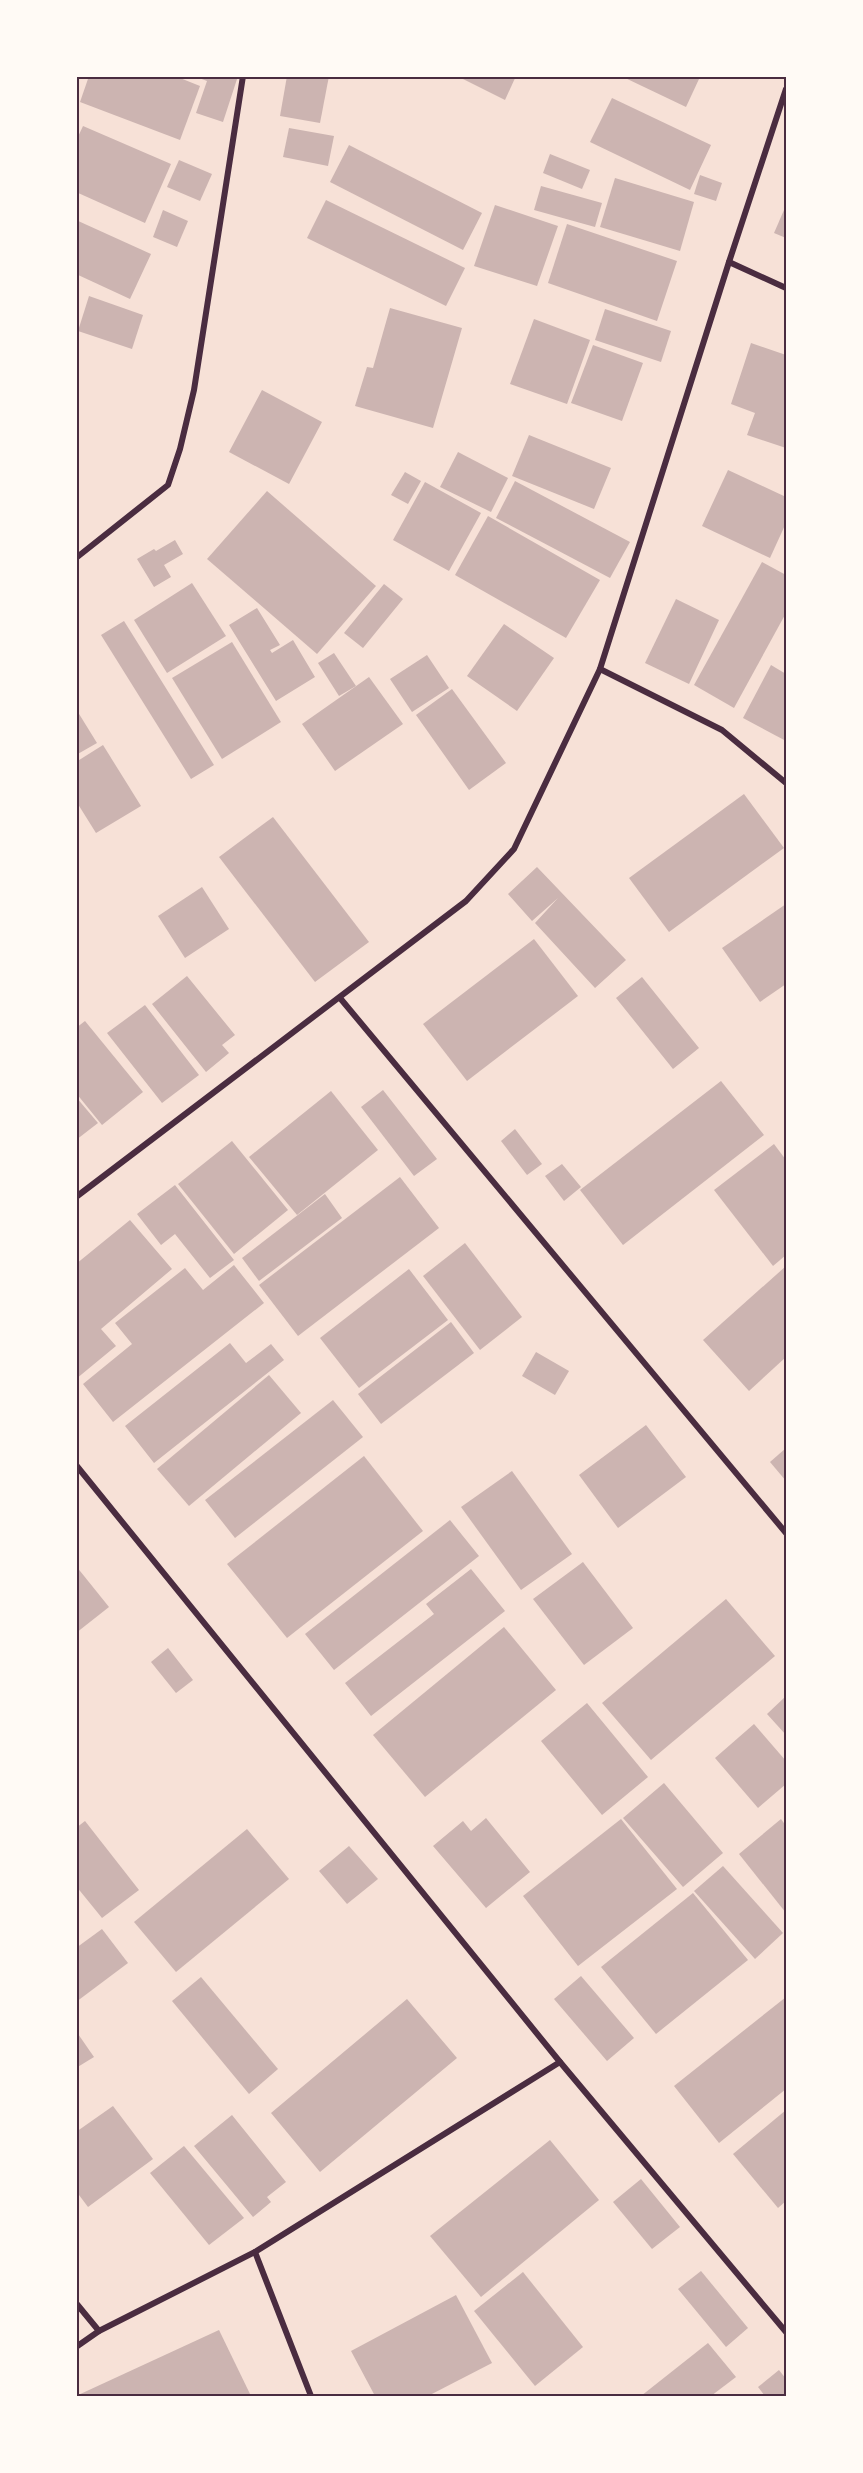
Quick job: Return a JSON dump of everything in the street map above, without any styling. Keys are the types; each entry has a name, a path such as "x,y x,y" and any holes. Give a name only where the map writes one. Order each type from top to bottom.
{"street":[{"path":"76,558 168,485 180,449 194,390 243,76"},
{"path":"76,1197 466,902 514,849 600,669 786,89"},
{"path":"729,261 786,288"},
{"path":"600,669 722,730 786,783"},
{"path":"340,998 786,1533"},
{"path":"76,1465 560,2062 786,2332"},
{"path":"76,2347 99,2331 255,2252 560,2062"},
{"path":"255,2252 311,2397"},
{"path":"76,2303 99,2331"}],"building":[{"path":"89,76 175,76 200,86 180,140 80,102"},
{"path":"194,76 238,76 223,122 196,113 207,81"},
{"path":"287,76 329,76 320,123 280,116"},
{"path":"457,76 516,76 505,100"},
{"path":"621,76 695,76 699,79 686,107"},
{"path":"612,98 711,145 690,190 590,142"},
{"path":"83,126 171,164 145,223 76,192 76,141"},
{"path":"289,128 334,136 328,166 283,157"},
{"path":"349,145 482,213 463,250 330,182"},
{"path":"550,154 590,170 582,189 543,173"},
{"path":"179,160 212,174 200,201 167,187"},
{"path":"700,175 722,183 716,201 694,194"},
{"path":"615,178 694,202 680,251 600,227"},
{"path":"541,186 602,203 595,227 534,210"},
{"path":"326,200 465,268 446,306 307,238"},
{"path":"495,205 558,226 537,286 474,266"},
{"path":"163,210 188,221 177,247 153,237"},
{"path":"784,210 786,212 786,238 774,233"},
{"path":"76,220 151,254 130,299 76,274"},
{"path":"567,224 677,261 657,321 548,283"},
{"path":"89,296 143,315 132,349 78,331"},
{"path":"390,308 462,328 433,428 355,406 367,367 373,368"},
{"path":"605,309 671,331 661,362 595,340"},
{"path":"534,319 590,340 567,404 510,384"},
{"path":"751,343 786,355 786,448 747,435 755,413 731,404"},
{"path":"593,345 643,363 622,421 571,403"},
{"path":"262,390 322,422 289,484 229,452"},
{"path":"529,435 611,468 594,509 512,476"},
{"path":"458,452 508,478 491,512 440,487"},
{"path":"728,470 786,497 786,523 770,558 702,526"},
{"path":"405,472 421,481 408,504 391,495"},
{"path":"515,481 630,542 610,578 496,518"},
{"path":"425,482 481,513 449,571 393,540"},
{"path":"267,491 376,586 317,654 207,559"},
{"path":"488,516 600,580 566,638 455,575"},
{"path":"175,540 183,554 164,565 171,577 154,587 137,559"},
{"path":"762,562 786,575 786,613 734,708 694,685"},
{"path":"192,583 226,636 167,673 134,620"},
{"path":"384,584 403,599 363,648 344,633"},
{"path":"676,599 719,620 689,684 645,663"},
{"path":"257,608 280,645 270,650 272,653 293,640 315,677 276,701 229,625"},
{"path":"124,621 214,765 191,779 101,635"},
{"path":"504,624 554,658 517,711 467,676"},
{"path":"232,642 281,722 222,759 172,678"},
{"path":"334,653 356,686 339,696 318,663"},
{"path":"427,655 449,688 412,712 390,679"},
{"path":"771,665 786,674 786,741 743,718"},
{"path":"369,677 403,724 335,771 302,724"},
{"path":"452,689 506,763 469,790 416,715"},
{"path":"76,709 97,743 76,755"},
{"path":"103,745 141,806 96,833 76,801 76,762"},
{"path":"744,794 784,848 669,932 629,878"},
{"path":"273,817 369,942 315,982 219,857"},
{"path":"537,867 626,960 595,988 535,923 558,898 532,921 508,894"},
{"path":"202,887 229,929 185,958 158,916"},
{"path":"786,904 786,984 760,1002 722,948"},
{"path":"534,939 578,996 467,1081 423,1024"},
{"path":"187,976 235,1035 222,1045 229,1053 206,1072 152,1004"},
{"path":"642,977 699,1048 673,1069 616,998"},
{"path":"145,1005 199,1075 162,1103 107,1033"},
{"path":"85,1021 143,1092 102,1125 76,1093 76,1028"},
{"path":"721,1081 764,1135 623,1245 580,1190"},
{"path":"383,1090 437,1159 414,1176 361,1107"},
{"path":"331,1091 378,1150 297,1215 249,1157"},
{"path":"76,1097 98,1123 76,1140"},
{"path":"515,1129 542,1164 527,1175 501,1141"},
{"path":"232,1141 288,1210 234,1254 178,1184"},
{"path":"774,1144 786,1160 786,1255 773,1266 714,1190"},
{"path":"562,1164 581,1187 564,1201 545,1176"},
{"path":"400,1177 439,1228 298,1336 259,1285"},
{"path":"175,1185 234,1260 210,1278 175,1234 161,1245 137,1214"},
{"path":"325,1194 342,1218 259,1281 242,1258"},
{"path":"130,1220 172,1269 101,1329 116,1346 76,1379 76,1264"},
{"path":"465,1243 522,1317 480,1350 423,1276"},
{"path":"234,1265 264,1303 113,1422 83,1384 132,1344 115,1323 185,1268 203,1290"},
{"path":"786,1266 786,1357 749,1391 703,1340"},
{"path":"409,1269 448,1320 359,1388 320,1338"},
{"path":"451,1322 474,1353 381,1424 358,1394"},
{"path":"230,1343 246,1363 271,1344 284,1360 154,1463 125,1426"},
{"path":"536,1352 569,1371 555,1395 522,1376"},
{"path":"269,1375 301,1413 189,1506 157,1469"},
{"path":"333,1400 363,1437 235,1538 205,1500"},
{"path":"646,1425 686,1477 618,1528 579,1475"},
{"path":"786,1448 786,1481 770,1462"},
{"path":"364,1456 423,1531 287,1638 227,1564"},
{"path":"512,1471 572,1554 521,1590 461,1507"},
{"path":"450,1520 479,1556 334,1670 305,1634"},
{"path":"583,1562 633,1628 584,1665 533,1599"},
{"path":"76,1566 109,1607 76,1633"},
{"path":"471,1569 505,1611 371,1716 345,1683 434,1614 426,1604"},
{"path":"726,1599 775,1656 651,1760 602,1703"},
{"path":"504,1627 556,1690 425,1797 373,1735"},
{"path":"168,1648 193,1680 176,1693 151,1662"},
{"path":"786,1696 786,1735 767,1714"},
{"path":"587,1703 648,1777 602,1815 541,1741"},
{"path":"754,1724 786,1761 786,1784 758,1808 715,1758"},
{"path":"664,1783 723,1853 683,1887 623,1818"},
{"path":"486,1818 530,1872 486,1908 433,1846 463,1821 471,1831"},
{"path":"621,1819 677,1889 578,1966 523,1896"},
{"path":"781,1819 786,1826 786,1913 739,1854"},
{"path":"85,1821 139,1890 102,1918 76,1886 76,1828"},
{"path":"247,1829 289,1879 176,1972 134,1922"},
{"path":"349,1846 378,1879 347,1904 319,1871"},
{"path":"723,1866 783,1933 755,1959 694,1891"},
{"path":"693,1893 748,1960 656,2034 601,1967"},
{"path":"102,1929 128,1963 76,2002 76,1948"},
{"path":"581,1976 634,2038 607,2061 554,1999"},
{"path":"201,1977 278,2069 249,2094 172,2001"},
{"path":"786,1997 786,2089 719,2143 674,2086"},
{"path":"407,1999 457,2058 320,2172 271,2113"},
{"path":"76,2031 94,2057 76,2068"},
{"path":"113,2106 153,2159 88,2207 76,2191 76,2132"},
{"path":"786,2110 786,2201 778,2208 733,2154"},
{"path":"232,2115 286,2182 267,2197 271,2202 253,2217 194,2146"},
{"path":"550,2140 599,2200 481,2297 430,2236"},
{"path":"184,2146 244,2218 209,2245 150,2173"},
{"path":"641,2179 680,2227 652,2249 613,2202"},
{"path":"701,2271 748,2328 726,2347 678,2289"},
{"path":"523,2272 583,2347 535,2386 474,2311"},
{"path":"456,2295 492,2363 428,2396 375,2396 351,2351"},
{"path":"219,2330 251,2396 76,2396"},
{"path":"708,2343 736,2377 711,2396 641,2396"},
{"path":"779,2370 786,2379 786,2396 765,2396 758,2387"}]}
